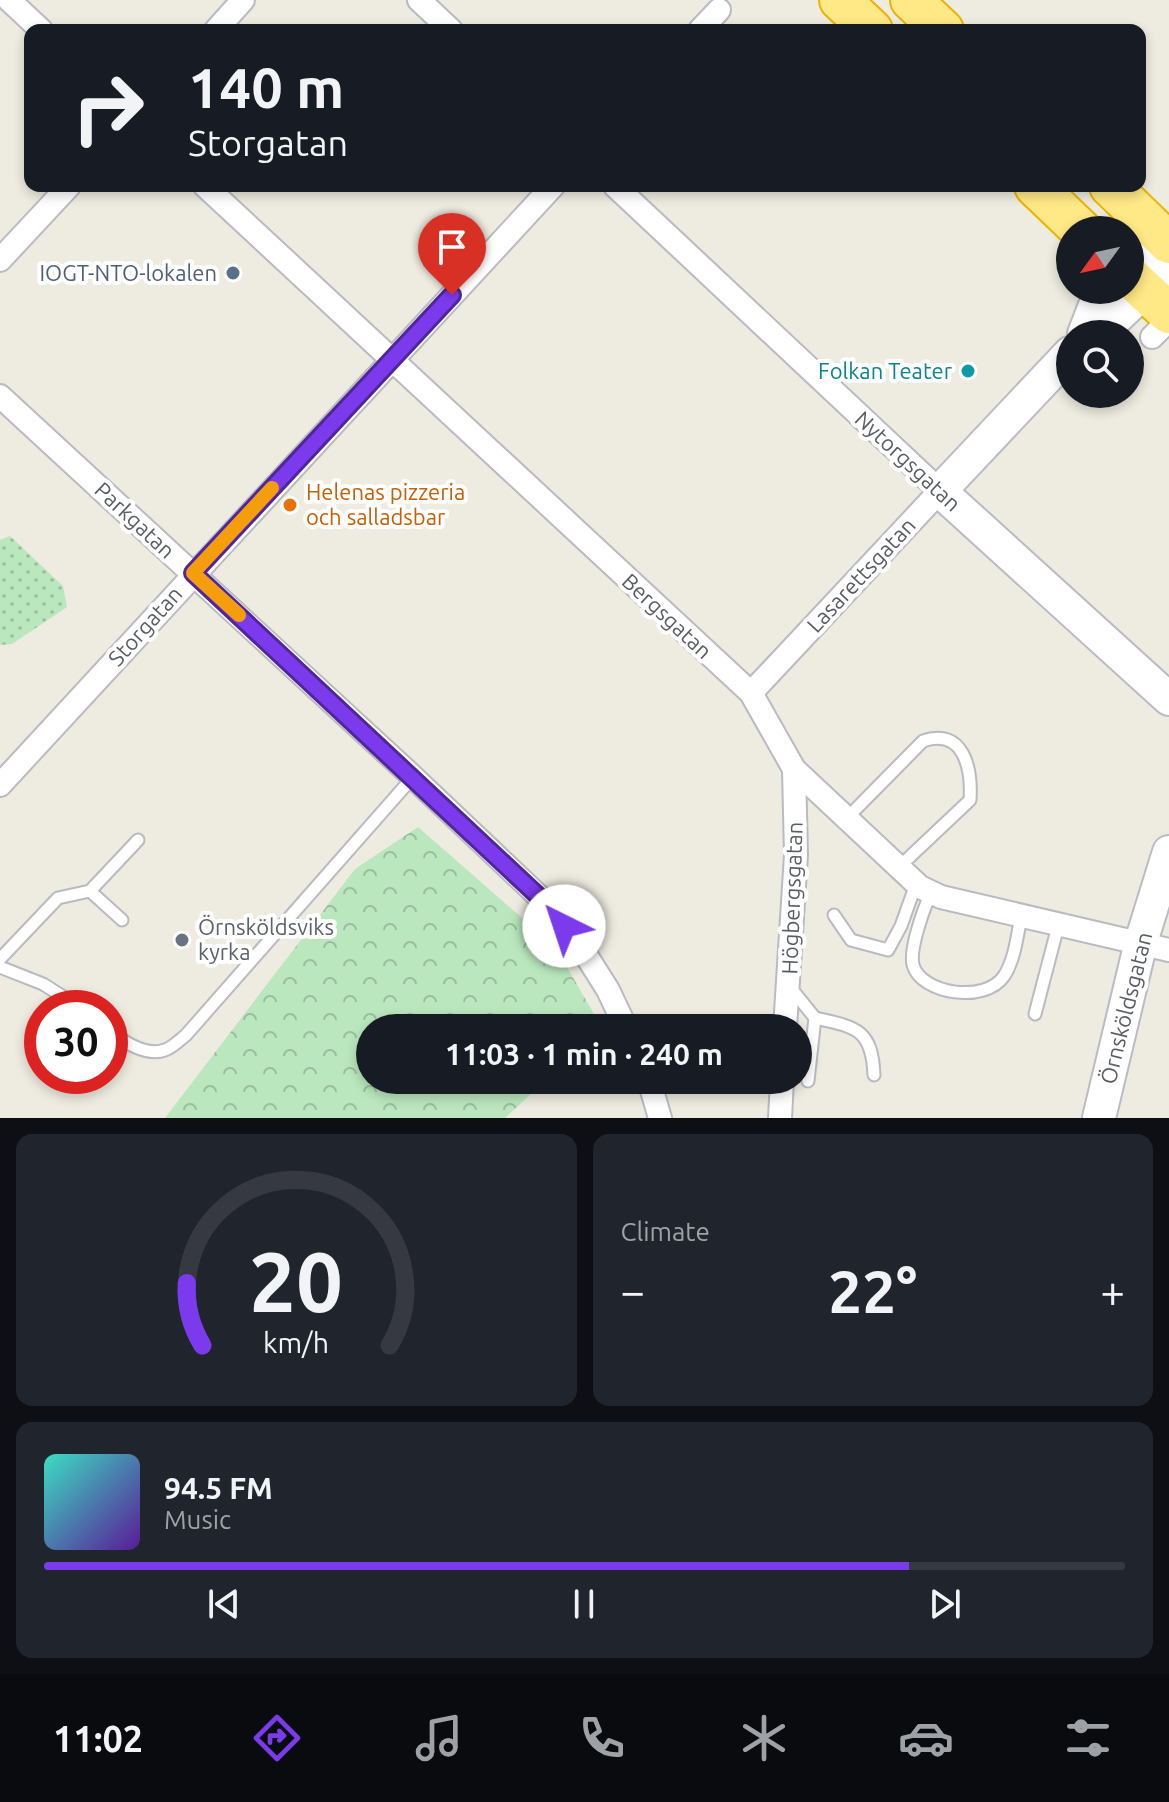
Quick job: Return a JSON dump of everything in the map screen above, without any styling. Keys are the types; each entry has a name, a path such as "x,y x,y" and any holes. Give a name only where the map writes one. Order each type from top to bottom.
{"highway":[{"path":"840,0 866,24"},
{"path":"911,0 937,24"},
{"path":"1041,192 1066,216"},
{"path":"1113,192 1152,280"}],"street":[{"path":"9,0 35,24"},
{"path":"221,24 243,0"},
{"path":"419,0 445,24"},
{"path":"706,24 719,10"},
{"path":"0,260 63,192"},
{"name":"Bergsgatan","path":"211,192 751,693 794,769 898,868 924,888 1021,917 1155,946"},
{"name":"Storgatan","path":"0,785 547,192"},
{"name":"Nytorgsgatan","path":"621,192 940,491 1169,699"},
{"path":"1089,320 1094,308 1152,280"},
{"path":"1114,320 1152,280"},
{"name":"Lasarettsgatan","path":"751,693 1056,368"},
{"name":"Parkgatan","path":"0,396 550,907 579,944 619,1014"},
{"name":"Högbergsgatan","path":"786,1014 796,855 794,769"},
{"name":"Örnsköldsgatan","path":"1099,1118 1155,946 1169,852"},
{"path":"653,1094 660,1118"},
{"path":"780,1118 781,1094"}],"lane":[{"path":"847,818 923,741 935,737 946,739 959,748 968,762 970,800 898,868"},
{"path":"128,1044 153,1052 167,1050 186,1035 413,777"},
{"path":"0,959 58,898 90,891 138,840"},
{"path":"834,915 851,940 888,950 924,888"},
{"path":"924,888 912,963 918,974 934,985 963,995 986,990 1003,978 1015,951 1021,917"},
{"path":"90,891 122,920"},
{"path":"1035,1014 1058,926"},
{"path":"0,967 52,990"},
{"path":"788,985 815,1018 848,1025 867,1038 873,1052 874,1075"},
{"path":"812,1045 815,1018"}],"green space":[{"path":"10,536 63,586 67,607 12,644 0,645 0,540"},
{"path":"418,827 522,918 567,967 594,1014 356,1014 356,1094 531,1094 505,1118 165,1118 355,869"}],"slow traffic":[{"path":"239,615 193,573 272,488"}],"place":[{"name":"IOGT-NTO-lokalen","path":"233,273"},
{"name":"Folkan Teater","path":"968,371"},
{"name":"Helenas pizzeria och salladsbar","path":"290,505"},
{"name":"Örnsköldsviks kyrka","path":"182,940"}],"route":[{"path":"452,295 193,573 550,907 564,926"}]}
